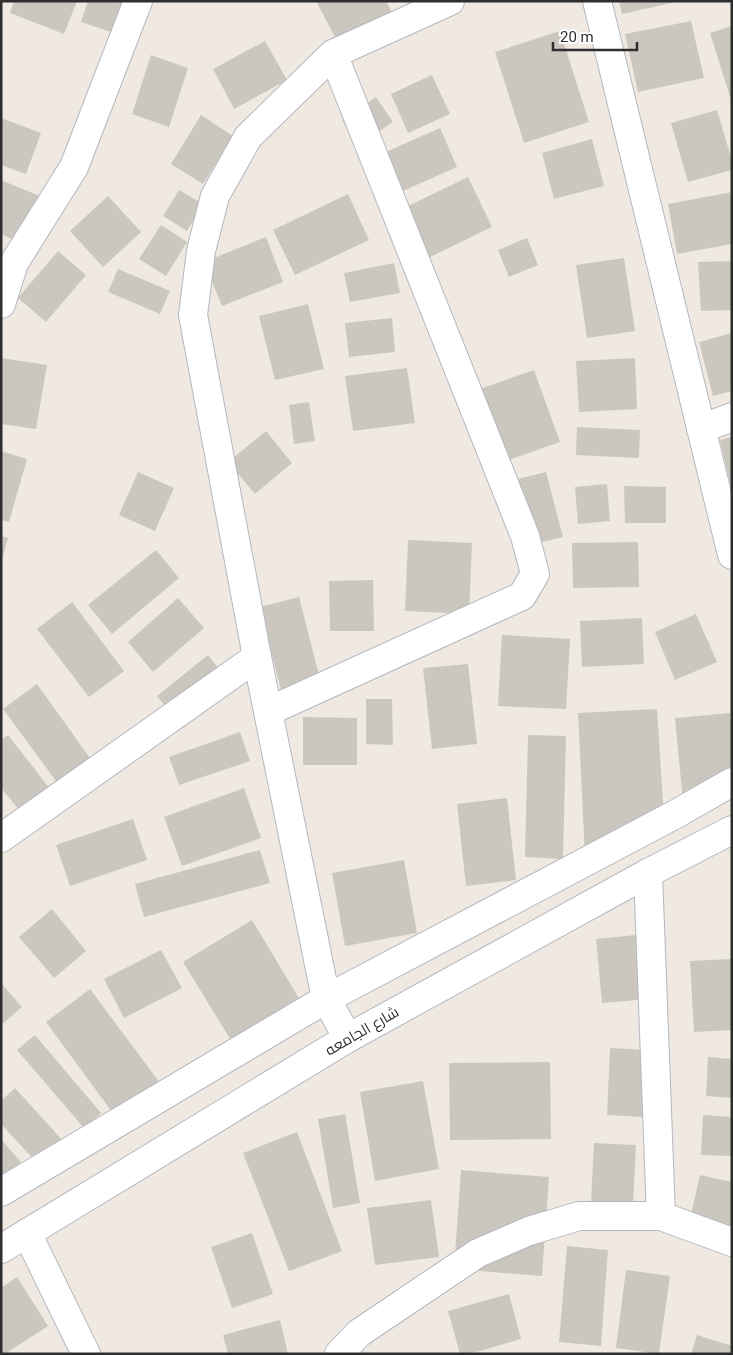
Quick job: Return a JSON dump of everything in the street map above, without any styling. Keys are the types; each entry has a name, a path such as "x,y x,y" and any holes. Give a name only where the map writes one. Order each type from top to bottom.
{"street":[{"path":"1,304 8,261 74,167 138,1"},
{"path":"348,1038 326,999 257,657 193,314 200,251 215,196 248,137 333,54 450,1"},
{"path":"597,1 732,555"},
{"path":"269,711 522,596 535,574 525,536 333,54"},
{"path":"701,429 732,417"},
{"path":"1,838 257,657"},
{"path":"1,1192 326,999 676,814 732,782"},
{"name":"شارع الجامعه","path":"1,1249 348,1038 732,830"},
{"path":"648,874 661,1216"},
{"path":"339,1354 358,1333 478,1254 529,1231 579,1216 661,1216 732,1242"},
{"path":"27,1233 86,1354"}],"building":[{"path":"14,1 77,1 64,34 10,13"},
{"path":"88,1 148,1 135,40 81,22"},
{"path":"316,1 386,1 401,29 346,58"},
{"path":"619,1 676,1 676,2 622,14"},
{"path":"691,21 704,78 638,92 625,34"},
{"path":"732,26 732,100 731,100 710,33"},
{"path":"560,31 589,122 524,143 495,52"},
{"path":"265,41 287,80 234,109 213,69"},
{"path":"151,55 188,68 169,127 132,114"},
{"path":"432,75 450,114 408,133 391,94"},
{"path":"376,97 393,122 358,145 342,120"},
{"path":"717,110 732,161 732,170 688,182 671,123"},
{"path":"201,115 233,136 203,184 171,164"},
{"path":"1,118 41,133 26,174 1,165"},
{"path":"440,128 457,167 396,194 379,155"},
{"path":"592,139 604,186 554,199 542,153"},
{"path":"468,177 492,227 428,258 404,208"},
{"path":"1,180 42,197 23,244 1,234"},
{"path":"179,190 203,204 187,231 163,216"},
{"path":"732,192 732,244 677,254 668,204"},
{"path":"348,194 369,240 295,275 273,230"},
{"path":"108,196 141,232 103,267 70,231"},
{"path":"161,225 187,242 166,276 139,259"},
{"path":"266,237 283,282 222,306 204,262"},
{"path":"527,238 538,265 509,277 498,250"},
{"path":"58,251 86,275 46,322 18,298"},
{"path":"624,258 635,331 587,338 576,265"},
{"path":"732,261 732,310 701,311 698,262"},
{"path":"394,263 400,293 350,302 344,273"},
{"path":"118,269 170,291 160,314 108,292"},
{"path":"308,304 324,369 275,380 259,316"},
{"path":"392,318 395,352 349,357 345,323"},
{"path":"732,333 732,391 713,396 699,342"},
{"path":"1,358 47,365 36,429 1,424"},
{"path":"635,358 637,409 579,412 576,361"},
{"path":"407,368 415,423 353,431 345,376"},
{"path":"534,370 560,442 500,463 474,391"},
{"path":"309,402 315,441 294,444 289,405"},
{"path":"577,427 640,430 639,458 576,455"},
{"path":"266,431 292,463 255,494 228,462"},
{"path":"732,437 732,487 731,487 720,440"},
{"path":"1,451 27,459 9,522 1,520"},
{"path":"138,472 174,488 155,531 119,515"},
{"path":"546,472 563,537 534,544 518,479"},
{"path":"607,484 610,521 578,524 575,487"},
{"path":"624,486 666,487 666,523 625,523"},
{"path":"1,536 8,538 2,560 1,560"},
{"path":"408,540 472,543 469,614 405,611"},
{"path":"638,542 639,587 573,588 572,543"},
{"path":"156,550 179,578 112,634 88,605"},
{"path":"373,580 374,631 330,631 329,581"},
{"path":"299,597 320,679 281,690 260,607"},
{"path":"178,598 204,628 153,672 128,642"},
{"path":"72,602 124,671 89,697 37,629"},
{"path":"696,614 717,662 675,680 655,632"},
{"path":"642,618 644,664 582,667 580,621"},
{"path":"502,635 570,639 566,709 498,706"},
{"path":"208,655 234,688 183,728 157,696"},
{"path":"468,664 477,744 432,749 423,668"},
{"path":"37,684 92,761 59,785 3,709"},
{"path":"366,699 392,699 393,745 366,744"},
{"path":"657,709 664,818 585,857 578,713"},
{"path":"730,713 732,731 732,797 683,801 675,718"},
{"path":"303,717 357,718 357,765 303,765"},
{"path":"240,732 250,761 179,785 169,757"},
{"path":"8,735 54,794 25,817 1,788 1,740"},
{"path":"528,735 566,736 563,859 525,857"},
{"path":"244,788 261,838 182,866 164,817"},
{"path":"507,798 516,880 466,886 457,804"},
{"path":"133,819 147,860 70,886 56,845"},
{"path":"260,850 270,883 144,917 135,884"},
{"path":"404,860 417,933 345,946 332,873"},
{"path":"52,909 86,951 54,978 19,937"},
{"path":"252,920 300,1000 232,1042 183,962"},
{"path":"656,933 661,998 602,1003 596,939"},
{"path":"161,950 182,988 124,1018 104,979"},
{"path":"732,959 732,1030 694,1032 690,961"},
{"path":"1,983 22,1007 1,1025"},
{"path":"90,989 160,1083 115,1116 46,1022"},
{"path":"35,1035 101,1113 84,1128 17,1050"},
{"path":"610,1048 665,1051 661,1118 607,1115"},
{"path":"708,1057 732,1059 732,1098 706,1096"},
{"path":"550,1062 551,1139 450,1140 449,1063"},
{"path":"423,1081 439,1169 375,1181 360,1092"},
{"path":"15,1088 64,1142 39,1165 1,1124 1,1101"},
{"path":"345,1114 360,1203 333,1208 318,1119"},
{"path":"703,1115 732,1117 732,1156 701,1155"},
{"path":"297,1132 342,1251 289,1271 243,1153"},
{"path":"1,1139 30,1173 1,1198"},
{"path":"594,1143 636,1145 633,1204 591,1202"},
{"path":"461,1170 549,1177 542,1276 454,1269"},
{"path":"700,1175 732,1182 732,1227 690,1219"},
{"path":"431,1200 439,1257 375,1265 367,1208"},
{"path":"252,1233 273,1294 232,1308 211,1247"},
{"path":"567,1246 608,1250 601,1346 559,1342"},
{"path":"626,1270 670,1276 659,1354 616,1348"},
{"path":"17,1277 48,1326 5,1354 1,1354 1,1288"},
{"path":"509,1294 521,1339 469,1354 460,1354 448,1311"},
{"path":"280,1320 288,1354 228,1354 223,1335"},
{"path":"697,1335 732,1346 732,1354 691,1354"}]}
